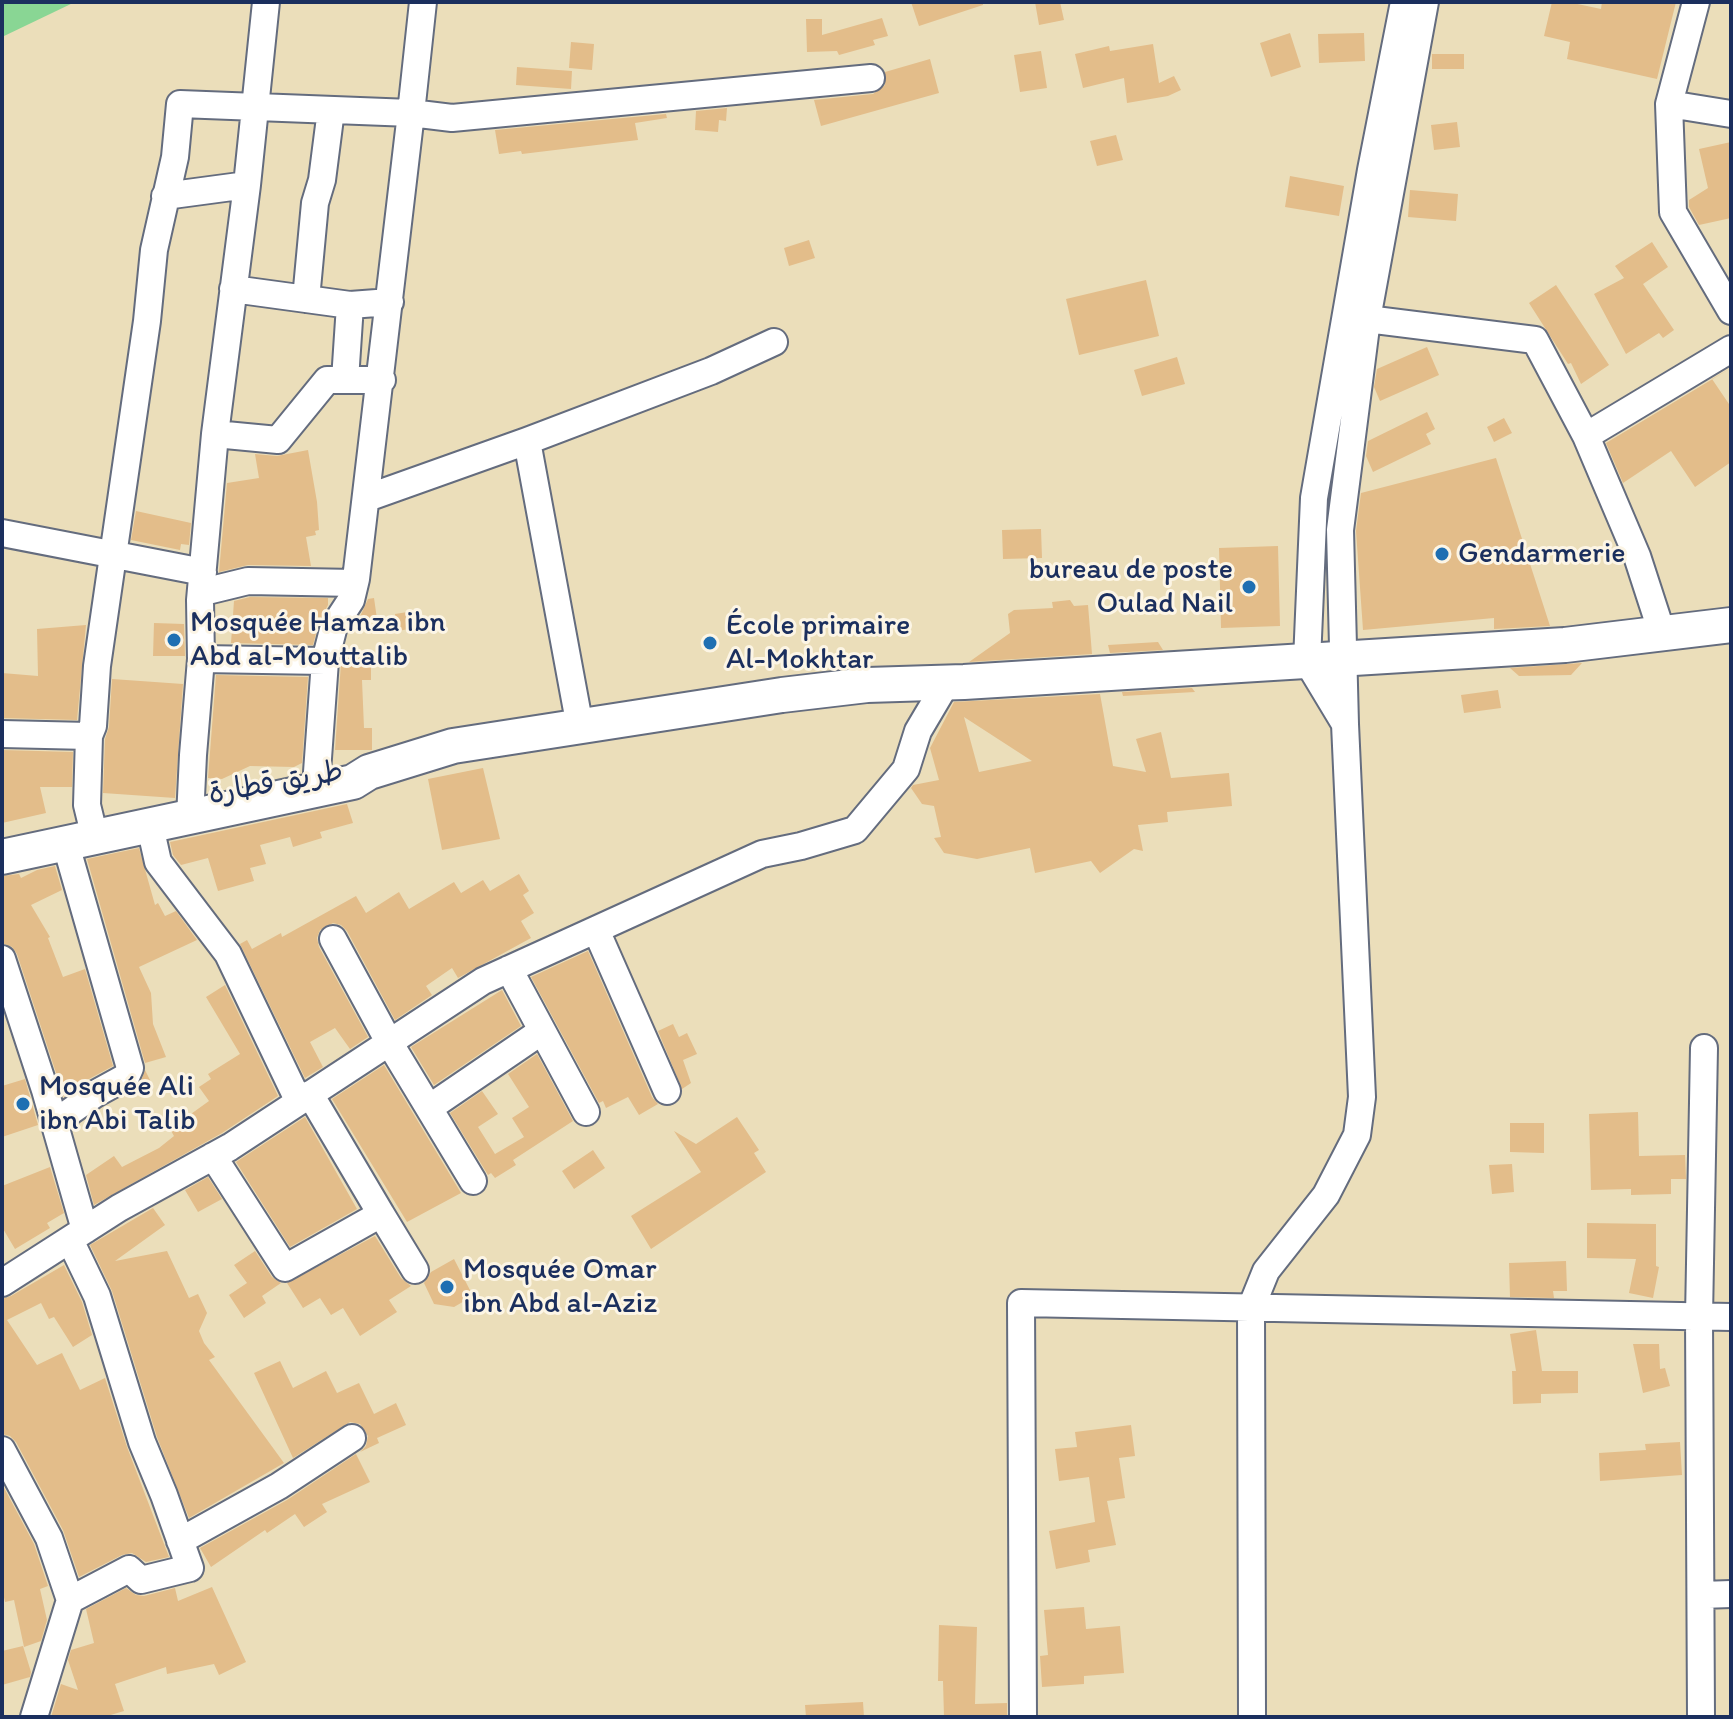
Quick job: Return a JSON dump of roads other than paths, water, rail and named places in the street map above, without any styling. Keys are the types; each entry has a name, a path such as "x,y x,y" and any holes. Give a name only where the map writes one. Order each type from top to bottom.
{"main road":[{"path":"580,727 782,695 867,685 1565,645 1731,625"},
{"name":"طريق قطارة","path":"2,857 320,780 350,767 369,772 453,746 580,727"},
{"name":"طريق قطارة","path":"2,839 84,835 150,826 191,809"}],"street":[{"path":"191,809 201,659 200,600 215,434 247,185 266,2"},
{"path":"320,780 325,661 334,626 351,600 355,583 382,380 423,2"},
{"path":"1345,724 1307,661 1314,498 1371,170 1404,2"},
{"path":"1252,1717 1251,1308 1266,1271 1326,1195 1357,1135 1362,1097 1345,724 1340,530 1367,319 1425,2"},
{"path":"1696,2 1669,104 1673,212 1731,311"},
{"path":"54,1123 126,1077 130,1068 84,835 89,736 93,726 111,555 137,391 154,250 175,157 180,104 411,113 452,118 871,78"},
{"path":"1669,104 1731,114"},
{"path":"306,299 315,203 322,180 331,110"},
{"path":"165,196 247,185"},
{"path":"233,289 350,305 390,302"},
{"path":"345,380 350,305"},
{"path":"1367,319 1535,340 1586,436 1637,556 1662,633"},
{"path":"367,498 711,371 774,342"},
{"path":"1586,436 1731,349"},
{"path":"215,434 278,440 327,380 382,380"},
{"path":"527,441 580,727"},
{"path":"2,533 111,555 203,582 355,583"},
{"path":"201,659 325,661"},
{"path":"4,1272 78,1235 119,1208 213,1156 483,981 762,854 855,830 906,769 918,731 947,682"},
{"path":"2,734 89,736"},
{"path":"150,826 158,862 228,954 304,1097 415,1270"},
{"path":"596,930 667,1091"},
{"path":"333,939 389,1042 473,1181"},
{"path":"2,959 54,1123 78,1235 142,1442 190,1568 141,1580 129,1569 70,1600"},
{"path":"509,969 586,1112"},
{"path":"429,1108 542,1031"},
{"path":"1701,1717 1699,1317 1704,1048"},
{"path":"213,1156 285,1268 381,1214"},
{"path":"1023,1717 1021,1303 1731,1317"},
{"path":"180,1541 279,1486 352,1438"},
{"path":"2,1450 49,1538 70,1600 34,1717"},
{"path":"1701,1595 1731,1594"}],"place":[{"name":"Gendarmerie","path":"1442,554"},
{"name":"bureau de poste Oulad Nail","path":"1249,587"},
{"name":"Mosquée Hamza ibn Abd al-Mouttalib","path":"174,640"},
{"name":"École primaire Al-Mokhtar","path":"710,643"},
{"name":"Mosquée Ali ibn Abi Talib","path":"23,1104"},
{"name":"Mosquée Omar ibn Abd al-Aziz","path":"447,1287"}]}
